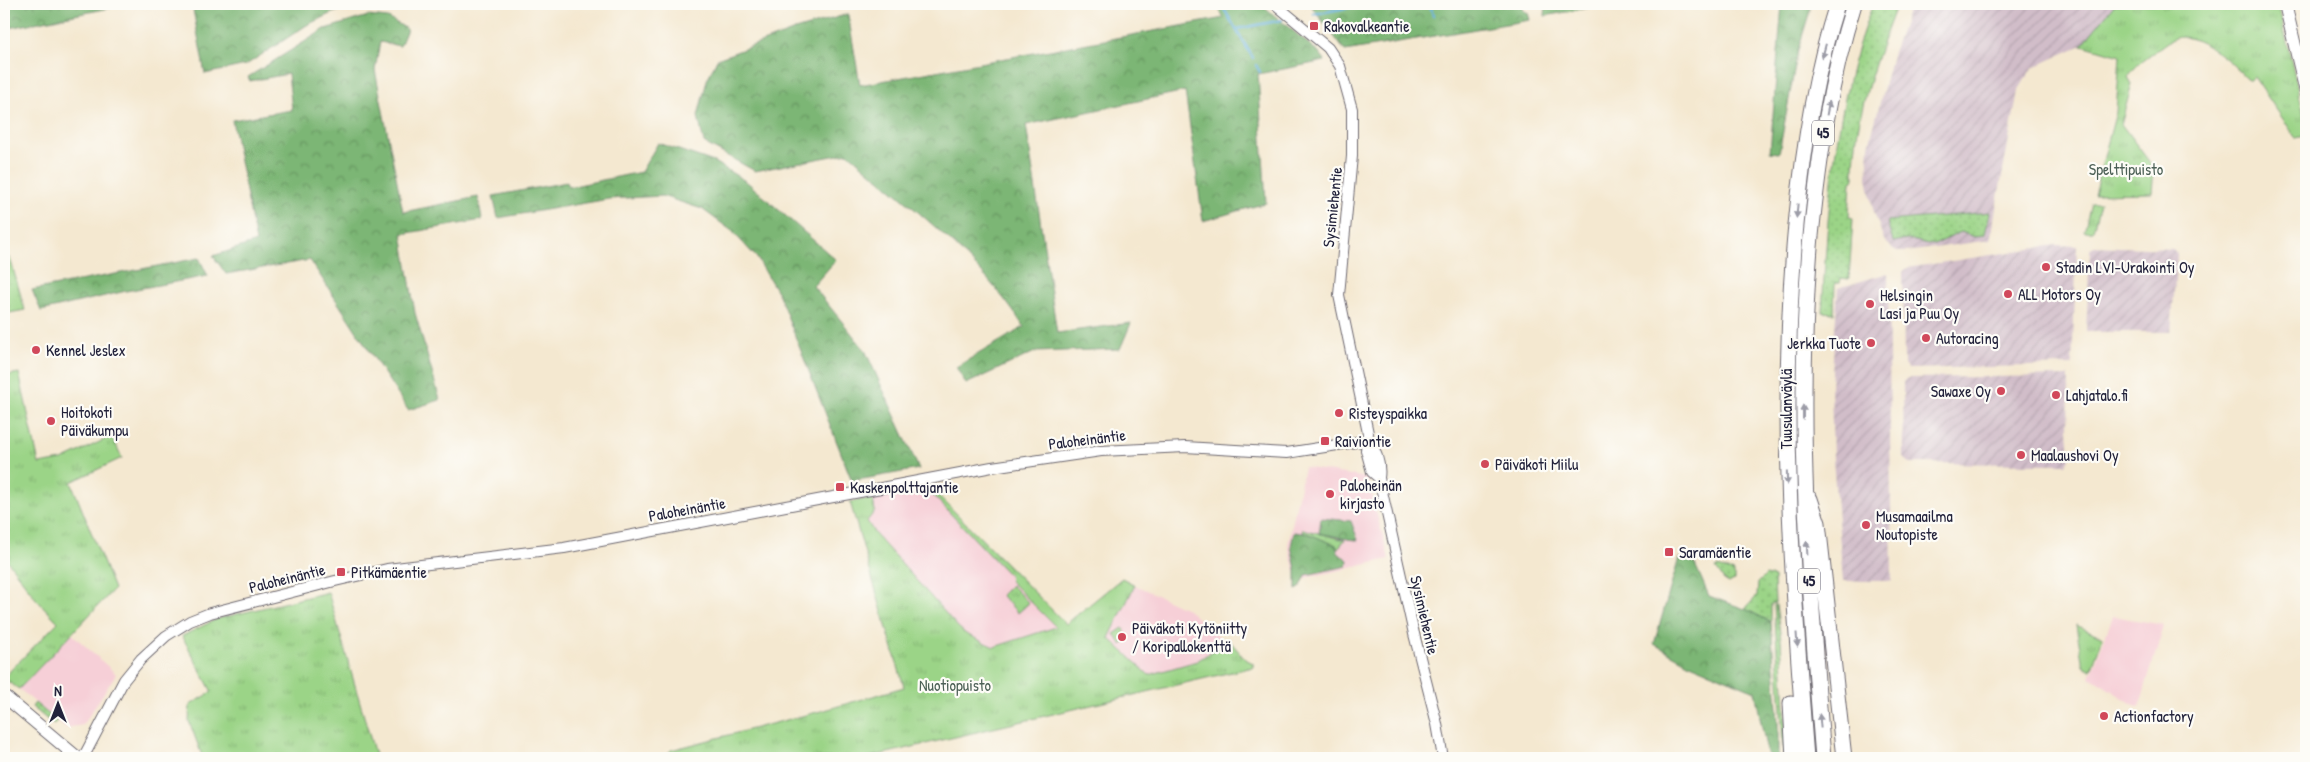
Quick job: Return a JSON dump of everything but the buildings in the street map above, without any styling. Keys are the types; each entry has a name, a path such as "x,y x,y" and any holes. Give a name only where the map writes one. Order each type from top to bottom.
{"highway":[{"name":"Tuusulanväylä","path":"1806,758 1789,524 1786,411 1788,330 1804,150 1818,72 1837,4"},
{"name":"Tuusulanväylä","path":"1823,758 1810,608 1804,478 1804,358 1808,268 1820,153 1834,76 1854,4"},
{"path":"1834,76 1864,4"},
{"path":"1804,478 1818,523 1844,758"},
{"path":"1794,758 1790,685 1799,674"}],"main road":[{"path":"2285,4 2306,92"},
{"path":"4,696 78,758"}],"street":[{"name":"Sysimiehentie","path":"1275,4 1321,40 1331,52 1344,75 1352,109 1352,156 1339,295 1369,440 1374,448 1379,465 1379,478 1414,634 1437,724 1443,758"},
{"name":"Paloheinäntie","path":"84,758 124,680 141,659 166,636 205,615 290,592 373,572 564,548 1010,464 1101,451 1194,447 1288,454 1369,440"}],"shaded area":[{"path":"1911,4 2115,4 2082,45 2032,68 2018,91 1990,240 1899,252 1884,240 1873,209 1867,178 1869,146 1892,55"},
{"path":"2056,245 2077,246 2072,365 1908,369 1904,364 1903,272 1907,268"},
{"path":"2094,246 2173,249 2177,254 2171,332 2086,332 2090,250"},
{"path":"1888,273 1892,581 1843,581 1833,459 1831,386 1838,288"},
{"path":"2069,376 2068,428 2070,459 2066,464 1909,463 1904,459 1903,382 1907,378"},
{"path":"1304,467 1367,478 1389,559 1297,580 1288,545"},
{"path":"927,489 1010,575 1010,581 1056,627 994,647 966,634 958,627 875,534 867,521 875,511 873,498"},
{"path":"1135,585 1187,609 1225,642 1197,661 1149,675 1109,638"},
{"path":"2113,616 2164,625 2139,708 2090,677"},
{"path":"71,633 116,674 83,725 66,728 19,689"}],"green space":[{"path":"4,4 130,4 4,29"},
{"path":"192,4 360,4 332,13 307,25 246,65 205,74"},
{"path":"1216,4 1261,4 1318,52 1325,61 1258,74 1266,203 1203,221 1185,91 1026,125 1057,333 1131,323 1120,349 1035,352 966,384 956,367 1024,327 987,278 943,234 848,153 755,171 704,143 698,116 707,80 717,59 795,30 848,14 860,85 1224,18"},
{"path":"1310,4 1523,4 1523,10 1528,13 1530,20 1345,51"},
{"path":"1546,4 1608,4 1545,16"},
{"path":"1782,4 1812,4 1798,50 1779,153 1770,152"},
{"path":"1873,4 1897,4 1867,90 1857,134 1849,217 1853,218 1849,279 1841,278 1840,283 1835,283 1834,313 1822,312 1830,195 1841,117 1849,79"},
{"path":"2115,4 2278,4 2306,124 2306,136 2296,138 2254,77 2249,81 2228,60 2202,43 2184,37 2175,38 2143,61 2128,77 2132,84 2121,124 2154,168 2152,193 2094,194 2116,112 2120,56 2082,45"},
{"path":"368,16 388,18 407,29 400,46 380,42 375,70 403,212 478,197 482,220 402,234 415,313 440,400 408,410 310,260 226,274 213,256 256,242 232,120 292,110 288,74 250,81 248,77 325,29"},
{"path":"658,143 714,162 747,182 836,260 813,286 865,350 919,469 852,481 779,295 757,258 732,231 702,209 662,196 609,199 498,218 493,196 567,182 569,187 641,172"},
{"name":"Spelttipuisto","path":"2091,203 2100,203 2093,231 2084,231"},
{"path":"1990,212 1985,234 1975,237 1961,232 1934,245 1906,239 1893,242 1887,221"},
{"path":"10,258 25,310 4,314 4,259"},
{"path":"199,258 208,276 126,291 41,311 32,290"},
{"path":"19,373 39,464 62,460 112,436 122,458 71,482 114,589 19,689 4,679 4,677 58,622 36,599 4,556 4,376"},
{"name":"Nuotiopuisto","path":"937,486 935,492 1066,624 1122,578 1135,585 1109,638 1149,675 1197,661 1229,640 1245,659 1253,663 1253,667 866,758 663,758 671,750 825,710 904,687 850,502 873,498 875,511 867,521 875,534 966,634 994,647 1056,627 1010,581 1009,575 927,489"},
{"path":"1321,518 1351,521 1358,540 1319,534"},
{"path":"1303,529 1345,540 1338,548 1336,545 1302,532"},
{"path":"1294,532 1309,534 1336,545 1338,553 1348,560 1347,566 1306,575 1300,588 1296,590 1296,569 1291,546"},
{"path":"1679,558 1694,562 1709,596 1745,609 1771,622 1778,724 1778,758 1770,758 1767,753 1755,691 1688,663 1654,644"},
{"path":"1716,568 1734,572 1734,580 1729,583 1724,580"},
{"path":"1766,575 1774,577 1775,603 1771,604 1771,622 1745,609 1757,596 1758,583"},
{"path":"1802,584 1816,758 1812,758 1799,585"},
{"path":"1011,585 1029,603 1018,613 1001,595"},
{"path":"328,592 376,758 203,758 189,721 190,705 212,692 182,636 217,619"},
{"path":"1774,605 1776,605 1781,640 1788,758 1784,758"},
{"path":"2076,625 2103,637 2091,670 2083,666"},
{"name":"Päiväkoti Kytöniitty / Koripallokenttä","path":"1123,628 1130,639 1122,645 1114,634"},
{"path":"35,703 57,721 54,725 32,707"}],"waterway":[{"path":"1221,4 1253,58"},
{"path":"1314,14 1368,4"},
{"path":"1430,4 1433,16"},
{"path":"1237,29 1282,20"},
{"path":"1256,65 1260,72"}],"place":[{"name":"Rakovalkeantie","path":"1314,26"},
{"name":"Stadin LVI-Urakointi Oy","path":"2046,267"},
{"name":"ALL Motors Oy","path":"2008,294"},
{"name":"Helsingin Lasi ja Puu Oy","path":"1870,304"},
{"name":"Autoracing","path":"1926,338"},
{"name":"Jerkka Tuote","path":"1871,343"},
{"name":"Kennel Jeslex","path":"36,350"},
{"name":"Sawaxe Oy","path":"2001,391"},
{"name":"Lahjatalo.fi","path":"2056,395"},
{"name":"Risteyspaikka","path":"1339,413"},
{"name":"Hoitokoti Päiväkumpu","path":"51,421"},
{"name":"Raiviontie","path":"1325,441"},
{"name":"Maalaushovi Oy","path":"2021,455"},
{"name":"Päiväkoti Miilu","path":"1485,464"},
{"name":"Kaskenpolttajantie","path":"840,487"},
{"name":"Paloheinän kirjasto","path":"1330,494"},
{"name":"Musamaailma Noutopiste","path":"1866,525"},
{"name":"Saramäentie","path":"1669,552"},
{"name":"Pitkämäentie","path":"341,572"},
{"name":"Päiväkoti Kytöniitty / Koripallokenttä","path":"1122,637"},
{"name":"Actionfactory","path":"2104,716"}]}
